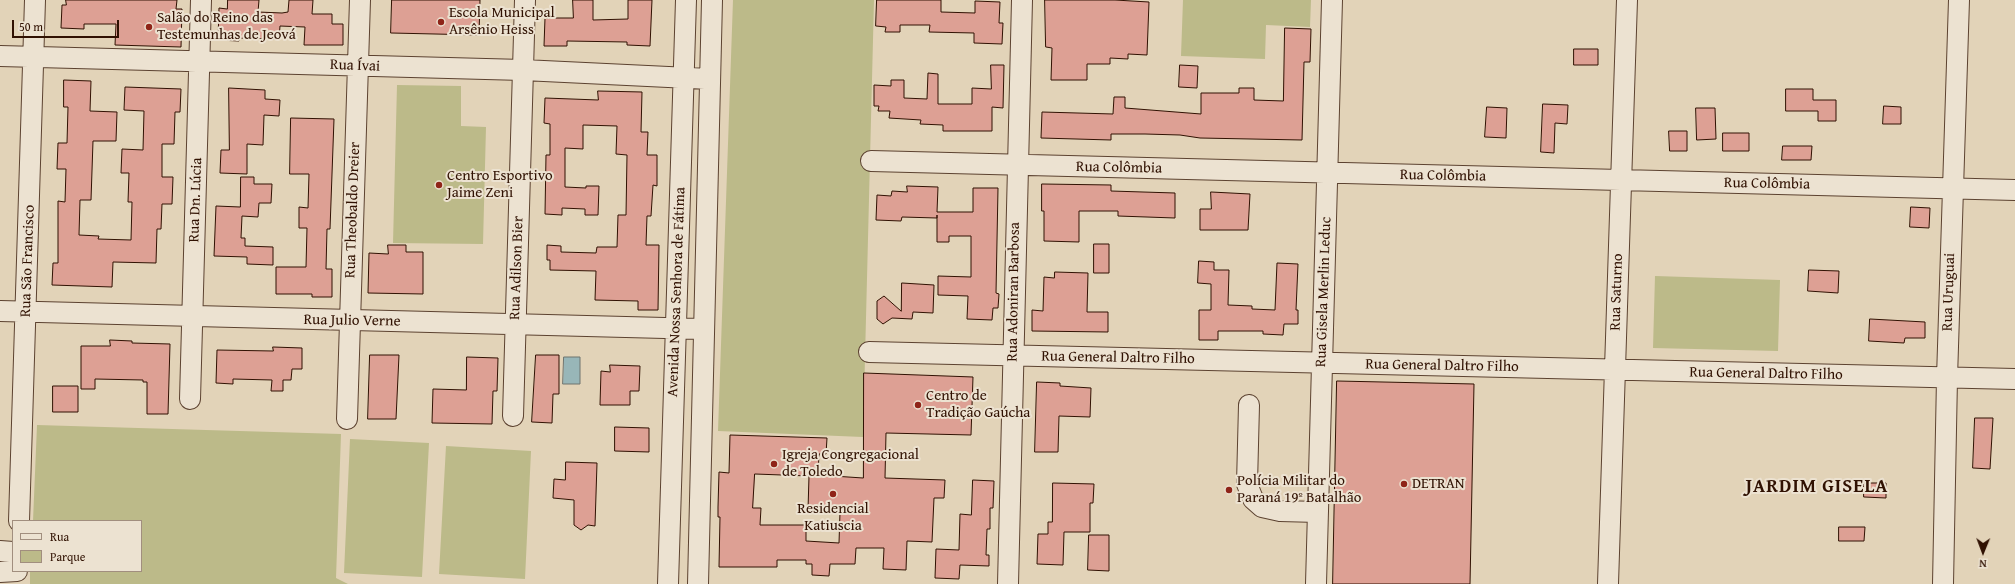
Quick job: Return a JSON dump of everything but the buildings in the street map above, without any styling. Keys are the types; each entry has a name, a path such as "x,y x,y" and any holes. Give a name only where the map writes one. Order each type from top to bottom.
{"street":[{"name":"Rua São Francisco","path":"19,520 35,0"},
{"name":"Rua Dn. Lúcia","path":"190,399 201,0"},
{"name":"Rua Theobaldo Dreier","path":"347,419 360,0"},
{"name":"Rua Adilson Bier","path":"513,416 525,0"},
{"name":"Avenida Nossa Senhora de Fátima","path":"668,584 686,0"},
{"name":"Avenida Nossa Senhora de Fátima","path":"698,584 712,0"},
{"name":"Rua Adoniran Barbosa","path":"1008,584 1012,355 1022,0"},
{"name":"Rua Gisela Merlin Leduc","path":"1316,584 1332,0"},
{"name":"Rua Saturno","path":"1627,0 1628,180"},
{"name":"Rua Saturno","path":"1608,584 1621,370 1628,180 1639,0"},
{"name":"Rua Uruguai","path":"1943,584 1947,378 1958,0"},
{"name":"Rua Ívai","path":"0,56 523,70 710,79"},
{"name":"Rua Colômbia","path":"871,161 2015,190"},
{"name":"Rua Julio Verne","path":"0,311 350,322 515,324 704,329"},
{"name":"Rua General Daltro Filho","path":"870,352 2015,379"},
{"name":"Rua Saturno","path":"1621,370 1621,584"},
{"path":"1249,405 1246,484 1253,499 1262,507 1280,511 1318,512"},
{"path":"0,551 12,552"}],"green space":[{"path":"733,0 874,0 863,437 718,431"},
{"path":"1183,0 1311,0 1310,27 1266,25 1265,59 1181,56"},
{"name":"Centro Esportivo Jaime Zeni","path":"397,85 461,86 461,126 486,127 483,244 393,243"},
{"path":"1655,276 1780,280 1778,351 1653,348"},
{"path":"37,425 341,434 336,578 348,584 30,584 30,572 142,572 142,520 33,520"},
{"path":"350,439 429,443 422,577 344,573"},
{"path":"446,446 531,451 525,579 439,574"}],"water":[{"path":"564,357 580,357 580,384 563,384"}],"place":[{"name":"Escola Municipal Arsênio Heiss","path":"441,22"},
{"name":"Salão do Reino das Testemunhas de Jeová","path":"149,27"},
{"name":"Centro Esportivo Jaime Zeni","path":"439,185"},
{"name":"Centro de Tradição Gaúcha","path":"918,405"},
{"name":"Igreja Congregacional de Toledo","path":"774,464"},
{"name":"DETRAN","path":"1404,484"},
{"name":"Polícia Militar do Paraná 19º Batalhão","path":"1229,490"},
{"name":"Residencial Katiuscia","path":"833,494"}],"district":[{"name":"JARDIM GISELA","path":"1817,487"}]}
